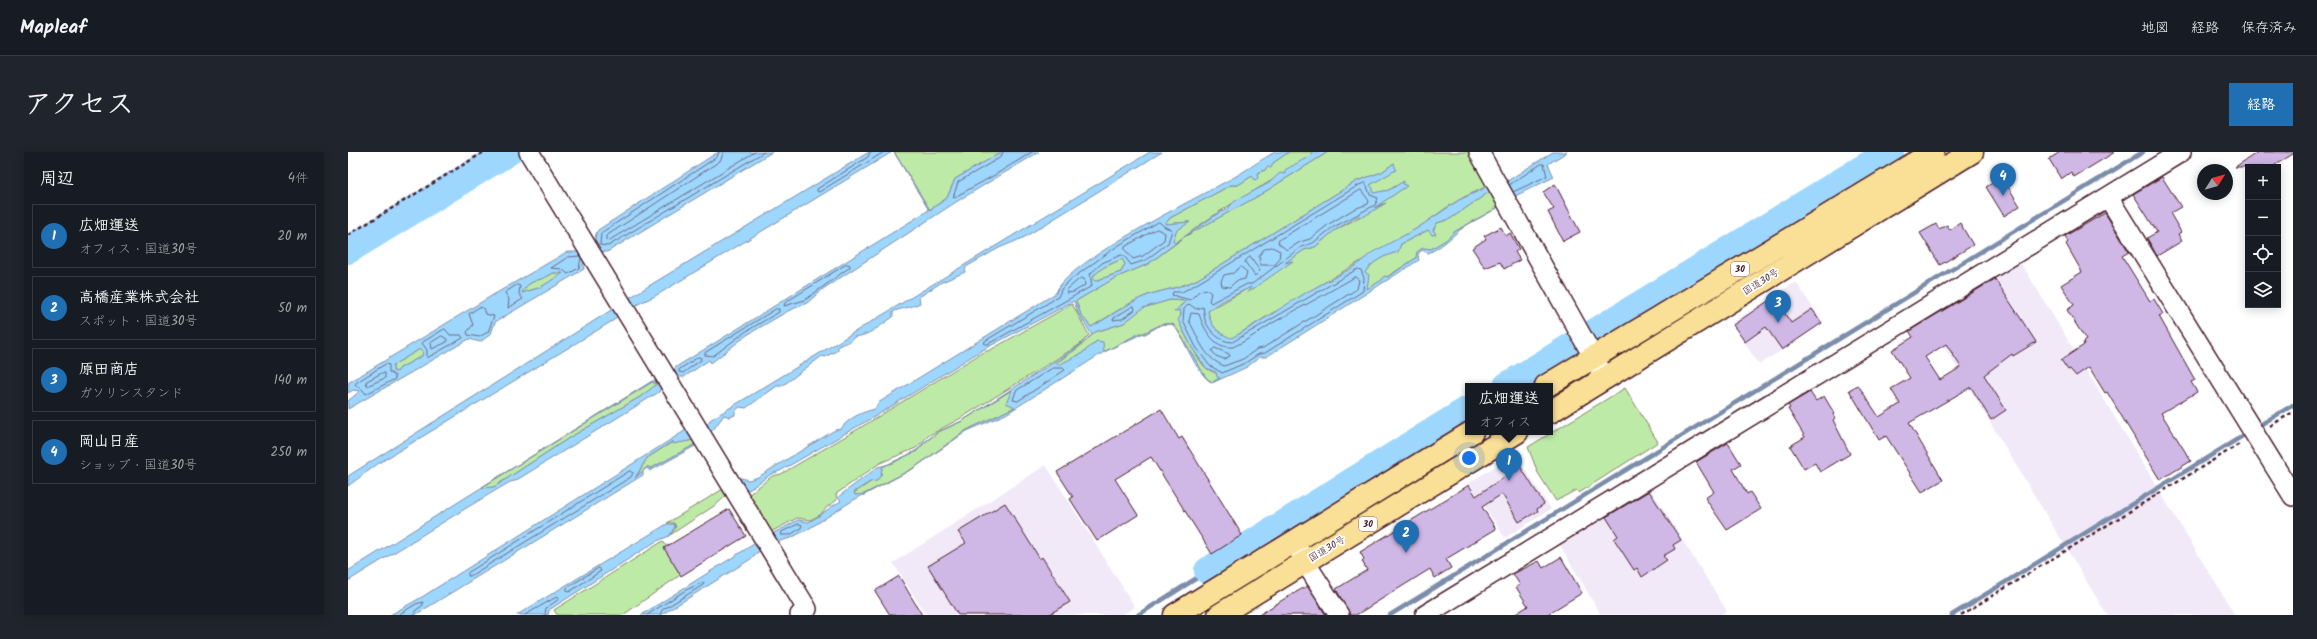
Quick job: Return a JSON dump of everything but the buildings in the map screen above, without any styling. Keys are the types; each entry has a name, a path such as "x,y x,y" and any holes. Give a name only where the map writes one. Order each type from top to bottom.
{"highway":[{"name":"30","path":"1550,383 1591,352 1933,152"},
{"name":"国道30号","path":"1553,410 1972,152"},
{"name":"30","path":"1175,615 1467,435"},
{"name":"国道30号","path":"1219,615 1513,435"}],"street":[{"path":"529,152 806,613"},
{"path":"1479,152 1605,378"},
{"path":"1425,615 2181,152"},
{"path":"2108,197 2293,496"},
{"path":"1294,541 1305,562 1339,615"}],"path":[{"path":"348,235 484,152"},
{"path":"1961,615 2253,431 2293,412"}],"shaded area":[{"path":"2018,258 2235,615 2107,615 1925,315"},
{"path":"1796,282 1823,323 1759,365 1732,323"},
{"path":"1515,454 1551,509 1505,538 1469,483"},
{"path":"1046,465 1135,607 1122,615 926,615 893,563"},
{"path":"1650,488 1727,611 1720,615 1601,615 1558,542"}],"green space":[{"path":"894,152 1002,152 955,179 947,198 929,210"},
{"path":"1289,152 1312,152 1311,156 1232,204 1187,235 1258,196 1328,152 1474,152 1491,182 1483,188 1453,203 1416,229 1304,294 1279,311 1274,312 1231,339 1215,328 1210,320 1208,311 1252,286 1304,250 1315,247 1334,231 1383,204 1372,209 1406,186 1403,184 1404,182 1389,190 1373,194 1370,185 1395,170 1394,163 1382,172 1357,181 1198,279 1140,298 1091,327 1081,315 1076,301 1115,278 1148,264 1182,239 1175,243 1173,241 1176,231 1189,222 1165,224 1170,218 1231,185 1238,185 1252,176 1255,179 1257,173 1265,170"},
{"path":"1492,190 1502,203 1497,208 1454,232 1446,240 1431,249 1423,248 1417,252 1416,258 1367,290 1365,272 1371,265 1383,257 1397,252 1401,244 1428,230 1436,234 1433,231 1437,223 1450,219"},
{"path":"1122,259 1125,264 1121,272 1095,281 1093,279 1093,276 1104,267"},
{"path":"553,273 564,273 541,287 522,293 532,282"},
{"path":"1170,300 1187,301 1180,306 1182,328 1192,347 1206,368 1221,378 1212,382 1206,378 1179,332 1172,324 1162,324 1145,334 1140,333 1104,352 1097,341 1081,354 1058,366 1057,363 1059,361 1079,347 1095,332 1124,323 1142,308"},
{"path":"1072,304 1089,335 1079,345 961,418 928,436 916,448 880,463 836,494 837,500 827,507 820,515 810,520 797,518 769,533 747,496 772,476 781,474 858,429 980,354 992,349"},
{"path":"420,349 424,351 422,356 400,368 397,372 393,371 393,365"},
{"path":"652,382 658,384 640,397 569,438 494,487 483,489 482,487"},
{"path":"1625,388 1658,442 1579,493 1576,490 1556,501 1538,473 1528,447 1548,435 1553,435 1553,432"},
{"path":"1012,389 1015,407 967,430 914,468 864,495 855,495 854,493 881,475 882,467 917,451 924,443 938,432 962,421"},
{"path":"694,440 694,445 650,469 648,466 635,479 647,458 674,441 674,443"},
{"path":"723,489 728,494 717,504 670,535 676,527 674,523 667,523"},
{"path":"663,541 683,573 623,615 557,615 554,610"}],"water":[{"path":"718,152 772,152 607,252 598,251 595,240 598,230"},
{"path":"869,152 892,152 657,295 634,306 629,298"},
{"path":"894,152 930,210 947,198 955,179 1002,152 1039,152 956,202 823,289 807,303 788,311 747,335 711,363 709,360 684,377 676,377 672,372 676,367 929,210"},
{"path":"1150,152 1162,152 1023,238 999,248 966,267 965,272 942,282 919,297 920,303 893,312 893,317 879,327 865,335 854,337 851,341 838,346 838,350 825,357 822,356 782,386 777,386 746,408 740,407 735,411 735,415 730,417 724,415 713,430 708,431 706,427 710,420"},
{"path":"1275,152 1289,152 1273,163 1271,168 1267,167 1265,170 1257,173 1258,178 1255,180 1252,176 1238,185 1231,185 1170,218 1165,224 1190,222 1176,231 1173,241 1175,243 1220,212 1226,210 1235,201 1269,183 1280,173 1285,174 1285,170 1310,156 1312,152 1328,152 1258,196 1184,237 1148,264 1115,278 1076,301 1081,315 1091,327 1140,298 1198,279 1357,181 1382,172 1394,163 1396,170 1370,185 1373,188 1373,193 1389,190 1404,181 1403,184 1407,186 1374,208 1386,203 1363,217 1358,216 1334,231 1315,247 1304,250 1285,263 1293,261 1247,293 1251,287 1213,307 1208,311 1210,320 1215,328 1222,334 1231,338 1241,333 1307,292 1352,268 1373,252 1416,229 1459,200 1483,189 1491,182 1502,203 1492,190 1450,219 1437,223 1433,230 1436,234 1432,235 1428,230 1401,244 1398,252 1379,259 1365,272 1369,275 1367,289 1382,280 1384,276 1388,277 1416,258 1417,252 1423,248 1431,249 1446,240 1454,232 1470,223 1433,251 1428,253 1422,250 1418,254 1419,260 1266,357 1260,357 1247,367 1212,383 1206,378 1212,382 1220,378 1217,377 1216,372 1206,368 1192,348 1178,320 1181,315 1180,310 1174,312 1186,301 1170,300 1143,308 1124,323 1095,332 1092,335 1078,313 1074,301 979,352 879,414 780,471 771,474 749,490 739,484 741,478 749,480 758,477 835,430 841,429 847,422 856,416 875,409 878,403 1056,293 1065,280 1084,264 1109,247 1238,175","holes":["1122,259 1125,264 1121,272 1095,281 1093,276 1104,267"]},
{"path":"1553,152 1567,152 1548,164 1554,177 1511,198 1504,183"},
{"path":"567,252 580,252 586,255 583,265 584,269 495,322 491,334 480,342 469,339 348,409 348,401 360,391 353,390 348,393 348,383","holes":["553,273 563,273 541,287 522,293 532,282","420,349 423,351 422,356 400,368 397,372 393,371 393,365"]},
{"path":"613,309 617,316 614,320 379,463 348,486 348,476"},
{"path":"1177,329 1179,332 1206,378 1195,363"},
{"path":"1140,333 1142,333 1104,352"},
{"path":"1090,337 1079,347 1059,361 1057,363 1058,365 1081,354 1097,341 1103,342 1104,352 1006,414 967,431 914,468 967,430 1015,407 1006,403 1012,390 962,421 1079,346"},
{"path":"652,381 657,381 661,387 659,392 515,481 510,482 489,494 348,581 348,571 482,487 494,487 569,438 640,397 657,384 652,382 516,466"},
{"path":"686,430 697,442 695,446 650,471 647,468 643,471 643,475 415,615 390,615 422,597","holes":["694,440 694,445 650,469 648,466 635,478 647,458 673,441 673,444"]},
{"path":"938,432 924,443 917,451 905,456 917,450 923,443"},
{"path":"888,464 882,467 881,475 877,481 870,482 854,492 855,495 864,494 914,468 852,501 810,528 791,538 776,542 772,534 798,520 809,522 813,520 841,501 838,497 878,467"},
{"path":"667,524 674,524 675,527 669,536 655,542 549,610 548,615 517,615"},
{"path":"754,544 756,547 759,545 761,550 754,555 754,557 661,615 641,615"}],"waterway":[{"path":"348,250 508,152"},
{"path":"1512,383 1890,152"},
{"path":"1390,615 2143,152"},
{"path":"2255,428 2293,405"},
{"path":"1208,571 1465,412"},
{"path":"1952,615 2249,432"},
{"path":"1138,615 1208,571"}],"place":[{"name":"岡山日産","path":"2003,196"},
{"name":"原田商店","path":"1778,323"},
{"name":"広畑運送","path":"1509,481"},
{"name":"高橋産業株式会社","path":"1406,553"}]}
